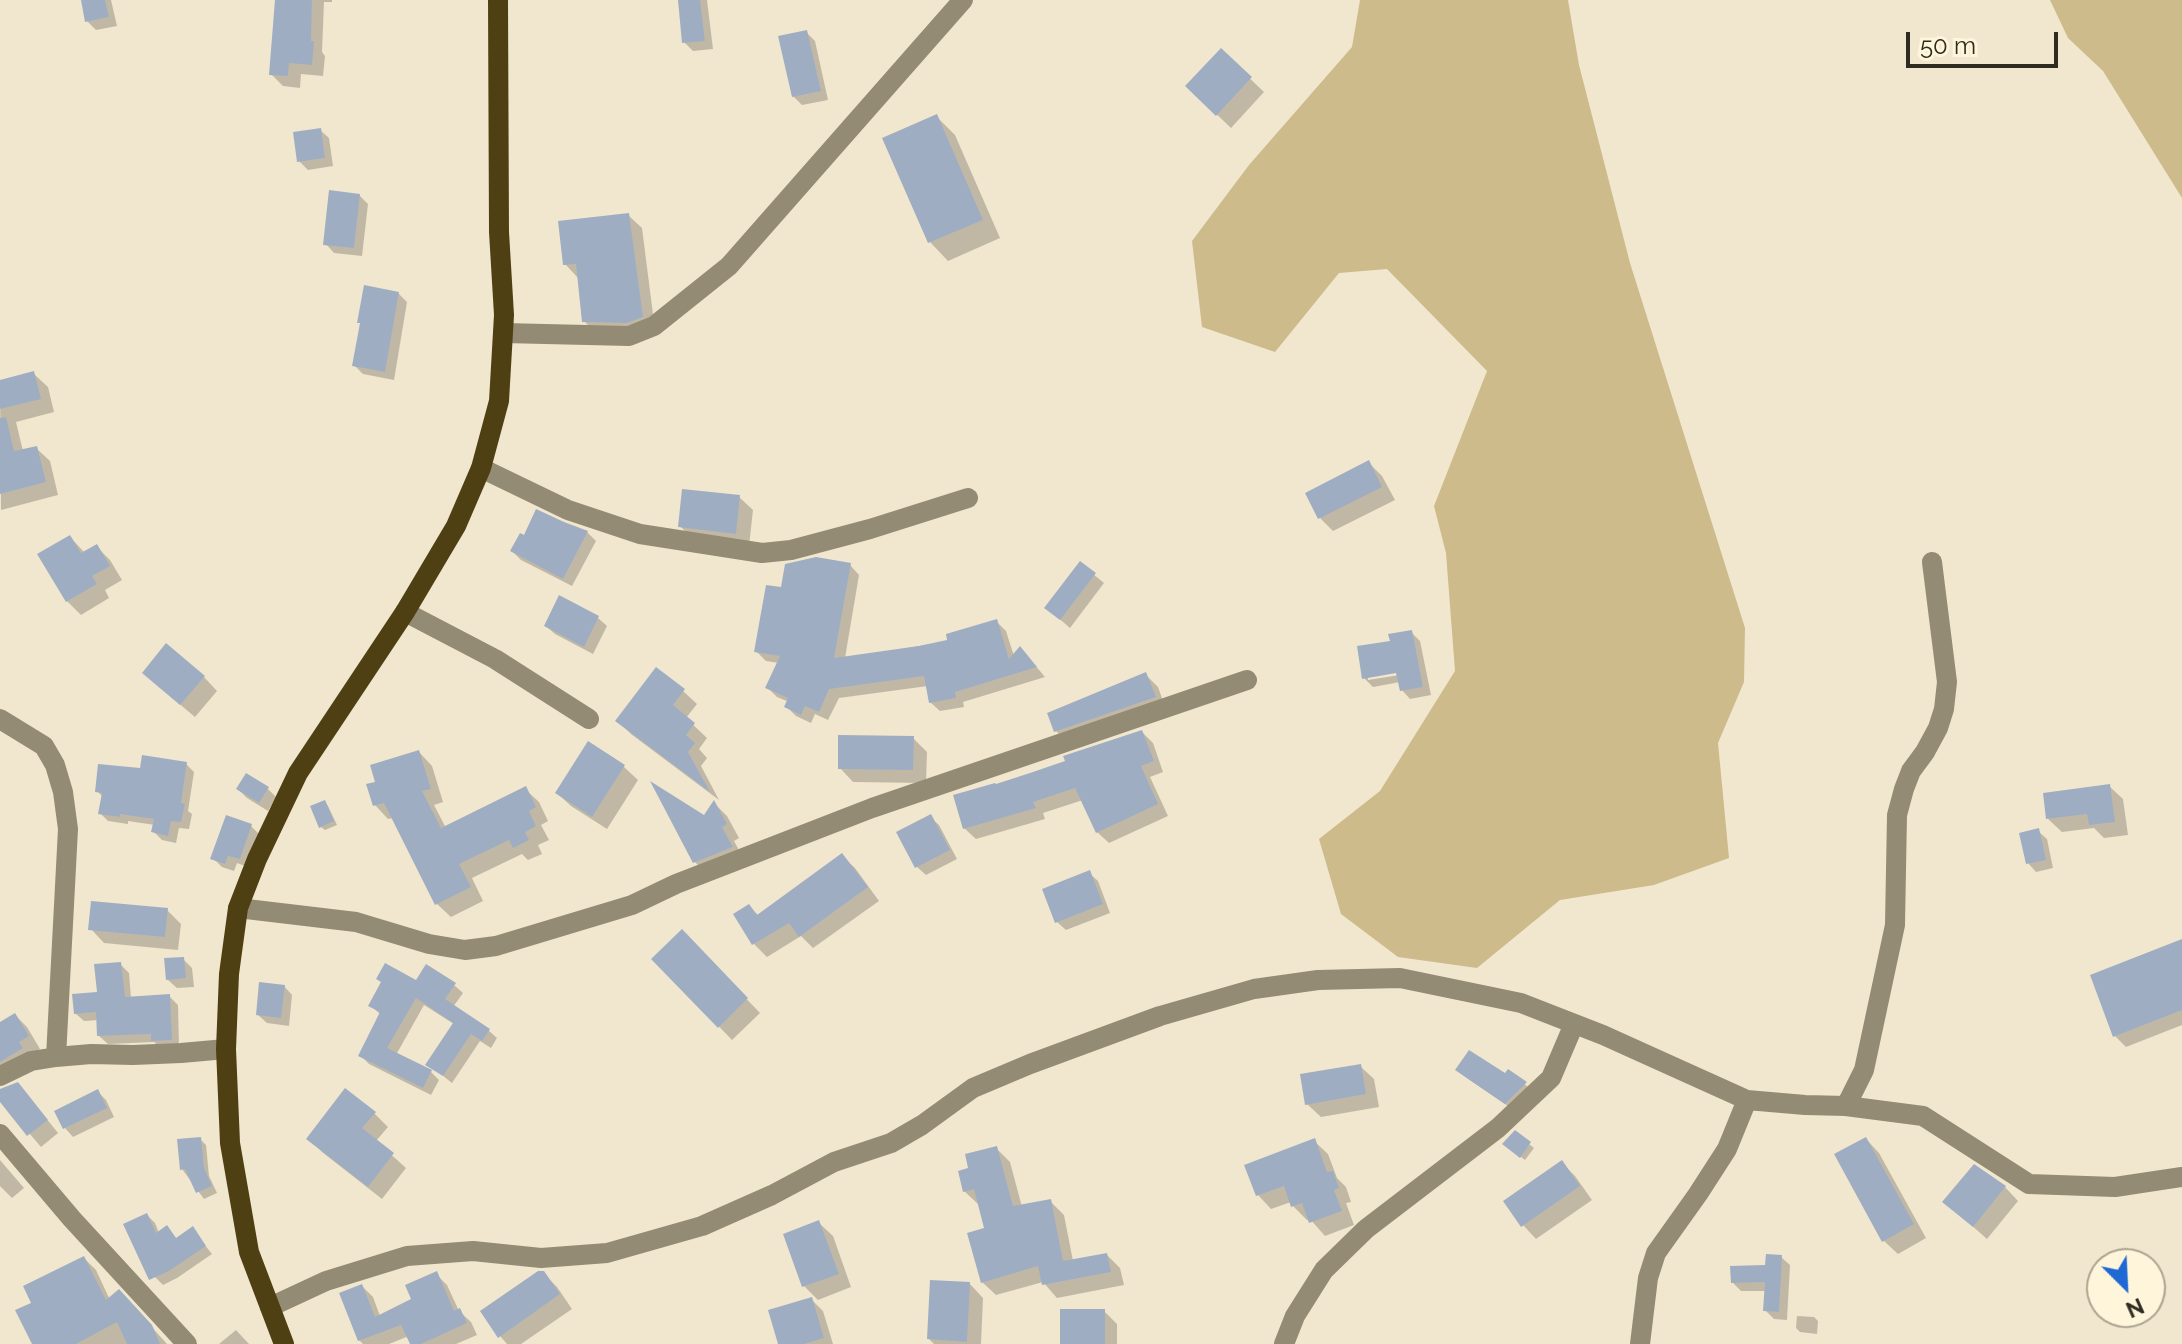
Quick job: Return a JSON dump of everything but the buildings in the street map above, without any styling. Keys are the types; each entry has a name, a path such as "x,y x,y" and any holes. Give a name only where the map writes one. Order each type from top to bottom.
{"main road":[{"path":"284,1344 249,1252 230,1143 226,1049 229,974 238,908 257,859 298,773 405,612 456,526 481,468 499,401 504,315 499,232 498,0"}],"street":[{"path":"503,333 629,336 654,326 729,266 963,0"},
{"path":"481,468 568,510 640,534 762,553 791,550 870,529 968,498"},
{"path":"1846,1106 1864,1070 1895,925 1897,815 1911,771 1938,728 1944,709 1947,682 1932,562"},
{"path":"405,612 495,659 589,719"},
{"path":"238,908 356,922 429,944 465,950 496,946 632,905 676,884 872,808 1247,680"},
{"path":"0,719 44,746 55,765 63,792 68,829 56,1057"},
{"path":"270,1307 326,1281 407,1256 473,1251 541,1258 607,1253 702,1226 772,1195 834,1162 891,1143 973,1088 1030,1064 1160,1016 1254,989 1318,980 1400,978 1521,1003 1747,1100 1846,1106 1923,1116 2029,1184 2115,1187 2182,1177"},
{"path":"1284,1344 1295,1316 1324,1270 1366,1229 1498,1128 1551,1078 1574,1024"},
{"path":"0,1076 31,1061 56,1057 226,1049"},
{"path":"1640,1344 1648,1278 1656,1253 1727,1149 1747,1100"},
{"path":"0,1134 72,1219 187,1344"}],"shaded area":[{"path":"1360,0 1568,0 1579,65 1630,263 1745,628 1744,682 1718,743 1729,858 1654,885 1560,900 1477,968 1398,957 1341,914 1319,839 1380,791 1455,671 1446,553 1434,506 1487,371 1387,269 1339,273 1275,352 1202,327 1192,241 1249,165 1352,47"},
{"path":"2050,0 2182,0 2182,198 2103,71 2068,38"}]}
